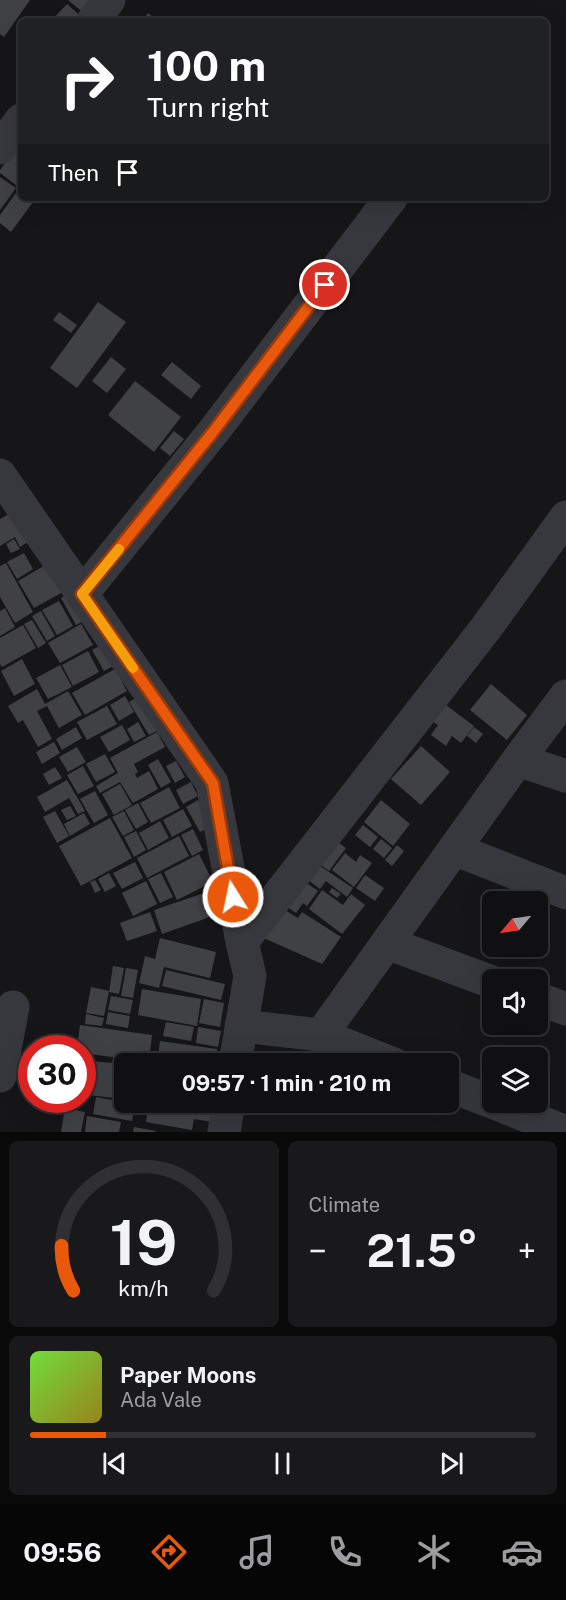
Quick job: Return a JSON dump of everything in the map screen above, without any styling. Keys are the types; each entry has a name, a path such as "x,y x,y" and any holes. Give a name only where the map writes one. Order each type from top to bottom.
{"street":[{"path":"95,18 109,0"},
{"path":"0,148 18,124"},
{"path":"82,594 213,432 389,201"},
{"path":"0,475 213,783 250,976 237,1053"},
{"path":"242,942 486,628 566,517"},
{"path":"321,1035 566,696"},
{"path":"518,760 566,776"},
{"path":"454,849 566,893"},
{"path":"387,943 482,978"},
{"path":"548,1002 566,1009"},
{"path":"0,1076 13,1006"},
{"path":"242,1026 321,1035 366,1053"},
{"path":"459,1089 482,1098"},
{"path":"224,1132 227,1113"},
{"path":"519,1113 566,1132"}],"building":[{"path":"0,0 30,0 4,37 0,34"},
{"path":"68,0 104,0 90,18"},
{"path":"67,4 83,18 54,18"},
{"path":"148,13 154,18 144,18"},
{"path":"14,151 18,154 17,186 0,173"},
{"path":"0,177 16,188 0,210"},
{"path":"18,190 18,201 34,201 11,232 0,223 0,215"},
{"path":"98,302 126,322 77,388 50,368"},
{"path":"59,312 77,325 71,333 53,320"},
{"path":"111,357 126,369 107,393 92,381"},
{"path":"172,362 201,386 191,399 161,375"},
{"path":"135,381 181,417 154,452 108,415"},
{"path":"174,431 184,439 170,456 160,448"},
{"path":"14,511 31,540 20,547 15,537 0,546 0,519"},
{"path":"14,539 20,549 11,553 6,544"},
{"path":"24,553 33,569 17,579 7,562"},
{"path":"6,563 33,612 15,623 0,597 0,566"},
{"path":"47,564 63,592 34,608 18,581"},
{"path":"72,592 88,619 76,625 61,598"},
{"path":"59,601 73,626 57,635 42,610"},
{"path":"5,608 15,627 0,636 0,611"},
{"path":"41,611 55,636 47,641 32,616"},
{"path":"32,620 46,643 38,648 24,624"},
{"path":"81,624 93,645 60,663 48,643"},
{"path":"23,625 36,648 2,667 0,638"},
{"path":"110,640 122,661 104,671 92,650"},
{"path":"88,651 99,672 73,686 62,665"},
{"path":"22,659 35,684 14,696 1,671"},
{"path":"60,665 72,687 48,699 36,678"},
{"path":"115,669 127,691 85,715 72,693"},
{"path":"491,684 527,715 507,740 470,710"},
{"path":"37,689 45,704 68,691 82,715 59,728 47,706 37,711 52,739 38,747 23,720 18,723 8,706"},
{"path":"147,692 166,726 149,735 129,702"},
{"path":"125,696 134,712 119,721 110,705"},
{"path":"446,705 474,726 461,743 452,736 446,746 431,735 438,725 433,722"},
{"path":"107,706 117,724 87,740 77,722"},
{"path":"138,722 146,736 134,742 127,729"},
{"path":"122,725 130,740 109,752 100,737"},
{"path":"76,727 82,738 62,750 56,739"},
{"path":"474,727 483,734 476,743 467,736"},
{"path":"157,732 165,747 134,764 138,772 135,774 137,778 149,771 158,789 133,803 120,782 100,793 96,786 118,773 110,758"},
{"path":"54,742 60,753 42,764 36,752"},
{"path":"421,746 450,772 421,805 391,779"},
{"path":"77,747 86,762 68,772 59,757"},
{"path":"105,754 115,772 96,782 86,764"},
{"path":"158,759 171,782 161,788 148,765"},
{"path":"176,761 185,777 175,783 166,766"},
{"path":"83,766 94,786 78,794 67,775"},
{"path":"55,767 62,778 49,785 43,774"},
{"path":"67,780 85,811 78,814 69,798 45,812 37,797"},
{"path":"191,782 198,796 183,804 176,790"},
{"path":"120,784 132,805 114,815 102,794"},
{"path":"169,787 180,808 151,823 140,803"},
{"path":"95,791 108,815 94,823 80,799"},
{"path":"198,800 212,826 200,832 186,807"},
{"path":"381,800 410,824 393,846 364,822"},
{"path":"138,803 148,822 136,829 125,810"},
{"path":"70,806 76,816 67,820 61,810"},
{"path":"183,809 192,826 172,837 163,820"},
{"path":"55,811 69,836 57,843 43,817"},
{"path":"124,811 134,830 123,836 112,817"},
{"path":"84,813 90,824 70,836 64,824"},
{"path":"110,818 132,858 81,886 59,846"},
{"path":"160,821 169,838 148,850 139,833"},
{"path":"363,825 378,837 370,847 355,835"},
{"path":"193,829 203,850 192,856 181,835"},
{"path":"136,831 146,850 134,857 124,837"},
{"path":"179,836 189,856 147,878 137,858"},
{"path":"330,837 346,848 329,871 313,859"},
{"path":"381,839 392,848 384,858 373,849"},
{"path":"397,845 404,851 392,866 385,860"},
{"path":"345,853 356,862 360,855 372,863 354,887 332,870"},
{"path":"199,854 213,882 177,900 164,872"},
{"path":"135,862 143,878 122,889 113,873"},
{"path":"314,862 353,888 347,897 326,881 320,889 303,876"},
{"path":"109,873 116,886 105,892 98,879"},
{"path":"161,873 173,897 160,903 148,879"},
{"path":"365,875 384,888 375,901 356,888"},
{"path":"297,876 318,891 307,906 303,903 296,913 279,901"},
{"path":"95,880 101,890 95,893 90,882"},
{"path":"146,881 157,904 133,916 122,893"},
{"path":"332,888 341,894 337,898 329,892"},
{"path":"216,889 224,912 162,934 154,910"},
{"path":"322,890 343,905 351,894 365,905 342,934 309,909"},
{"path":"283,909 298,918 302,912 341,937 322,964 257,935"},
{"path":"150,912 157,931 127,941 120,923"},
{"path":"160,938 216,952 210,978 164,967 159,988 139,983 145,956 155,959"},
{"path":"113,966 124,968 119,994 109,992"},
{"path":"126,968 138,970 133,998 121,996"},
{"path":"166,970 225,984 221,1000 162,986"},
{"path":"91,987 109,991 104,1016 86,1013"},
{"path":"142,989 201,999 197,1026 138,1015"},
{"path":"111,996 133,1000 130,1014 108,1010"},
{"path":"204,999 224,1003 220,1027 199,1023"},
{"path":"108,1012 130,1016 128,1028 106,1024"},
{"path":"86,1014 104,1018 102,1026 85,1024"},
{"path":"166,1022 194,1027 191,1041 163,1036"},
{"path":"80,1025 152,1035 150,1053 114,1053 114,1057 96,1055 96,1035 79,1035"},
{"path":"198,1027 221,1031 218,1047 196,1043"},
{"path":"160,1041 217,1049 216,1053 158,1053"},
{"path":"96,1061 114,1063 114,1098 96,1096"},
{"path":"96,1097 114,1100 114,1113 133,1113 132,1121 93,1114 96,1113"},
{"path":"64,1113 85,1113 81,1132 61,1132"},
{"path":"147,1113 213,1113 212,1122 194,1119 192,1130 146,1122"},
{"path":"87,1116 121,1122 119,1132 85,1132"},
{"path":"134,1127 156,1131 133,1132"}],"slow traffic":[{"path":"119,549 82,594 133,668"}],"route":[{"path":"233,897 213,783 82,594 213,432 325,285"}]}
